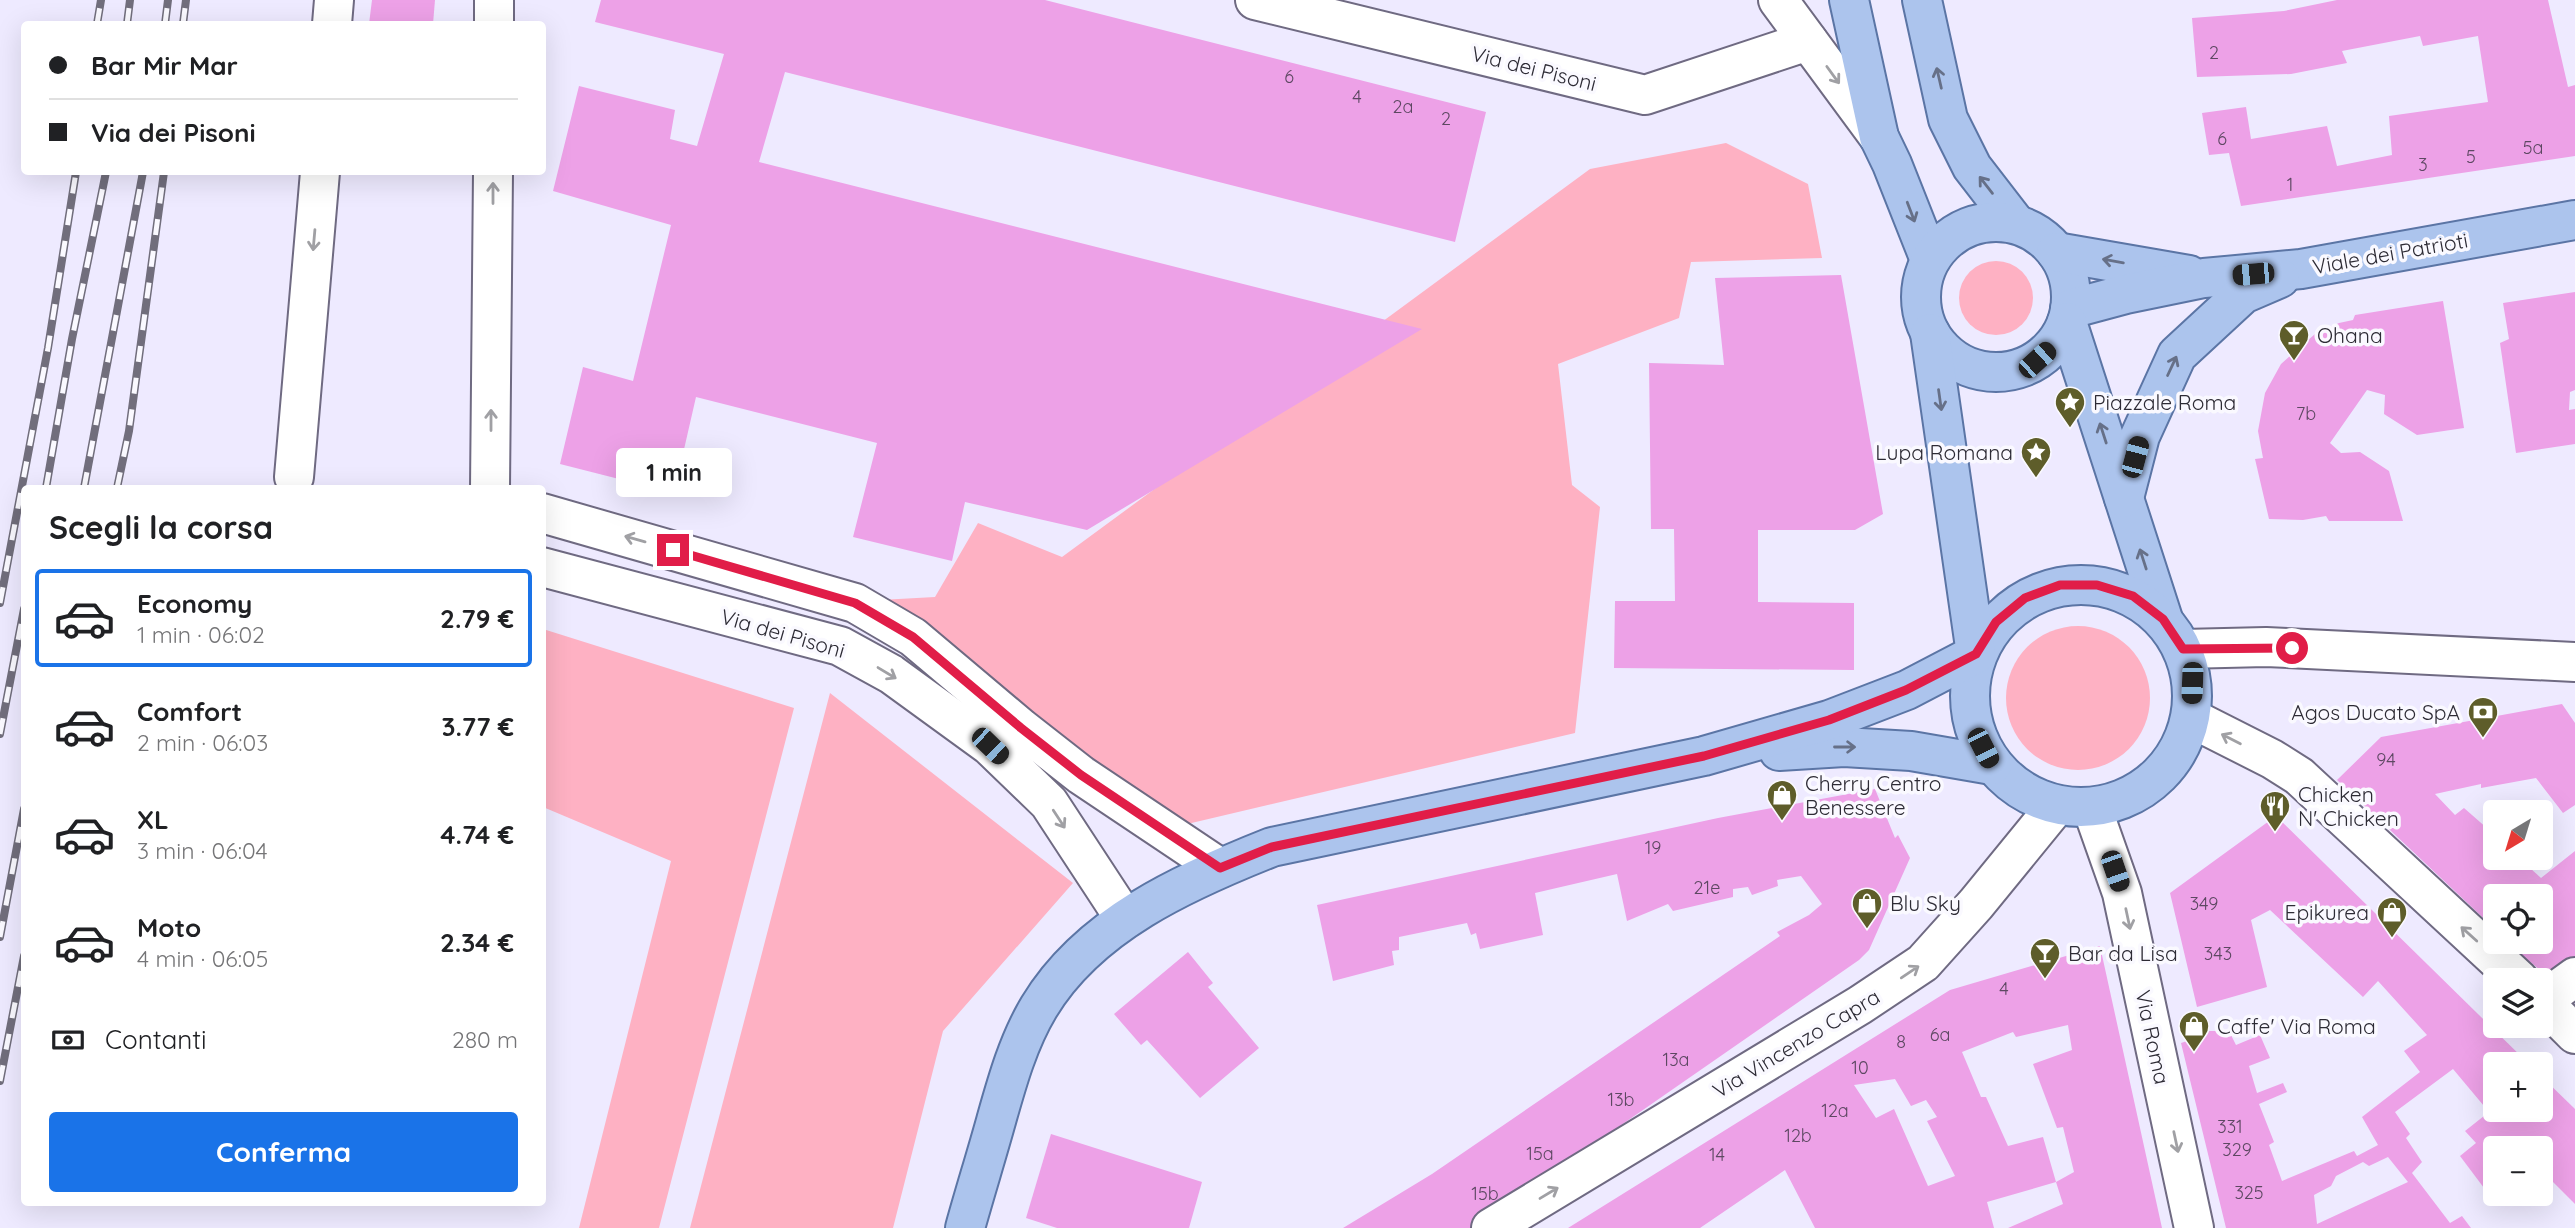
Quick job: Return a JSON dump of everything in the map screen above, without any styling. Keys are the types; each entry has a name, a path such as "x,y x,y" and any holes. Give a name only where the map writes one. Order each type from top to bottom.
{"main road":[{"path":"1849,0 1879,137 1930,260"},
{"path":"1922,0 1948,119 1972,167 2016,224"},
{"name":"Viale dei Patrioti","path":"2069,316 2126,294 2204,278 2301,269 2575,220"},
{"path":"1930,333 1945,352 1966,366 1990,372 2014,370 2037,360 2055,344 2069,316 2072,298 2068,274 2056,252 2039,234 2016,224 1990,222 1966,227 1945,241 1930,260 1922,284 1922,309 1930,333 1976,654 1968,693 1974,731 1992,765 2021,791 2074,807 2126,799 2156,779 2179,752 2191,719 2192,683 2124,498 2069,316"},
{"name":"Viale dei Patrioti","path":"2056,252 2204,278"},
{"path":"2124,498 2140,436 2177,355 2243,294 2301,269"},
{"path":"965,1228 1012,1067 1040,1006 1087,949 1125,919 1220,868 1272,847 1704,756 1829,720 1906,690 1976,654 1996,622 2025,598 2060,585 2097,585 2133,596 2173,634"},
{"path":"1704,756 1844,747 1911,751 1992,765"}],"street":[{"path":"332,21 334,0"},
{"path":"494,0 494,21"},
{"name":"Via dei Pisoni","path":"1255,0 1645,95 1808,41"},
{"path":"1778,0 1879,137"},
{"path":"294,477 320,175"},
{"path":"491,485 493,175"},
{"path":"546,514 855,603 913,637 1081,775 1220,868"},
{"name":"Via dei Pisoni","path":"546,568 840,646 891,674 990,746 1049,803 1125,919"},
{"path":"2173,634 2266,647 2575,662"},
{"path":"2191,719 2272,759 2299,776 2506,968"},
{"name":"Via Vincenzo Capra","path":"1491,1228 1860,1005 1923,963 1976,904 2074,807"},
{"name":"Via Roma","path":"2074,807 2122,893 2194,1228"},
{"path":"2553,986 2575,977"},
{"path":"2553,1013 2575,1034"}],"shaded area":[{"path":"1726,143 1808,184 1822,258 1691,262 1679,318 1558,364 1572,485 1600,507 1575,733 1183,825 1066,755 880,600 935,597 978,523 1062,557 1590,169"},
{"path":"1989,261 2003,261 2017,267 2027,277 2033,298 2031,312 2017,329 2003,335 1989,335 1975,329 1965,319 1959,305 1959,291 1965,277 1975,267"},
{"path":"2078,626 2105,632 2129,647 2144,671 2150,698 2144,725 2129,749 2105,764 2078,770 2051,764 2027,749 2012,725 2006,698 2012,671 2027,647 2051,632"},
{"path":"546,630 794,708 659,1228 579,1228 671,861 546,808"},
{"path":"830,693 1073,883 943,1031 893,1228 690,1228"}],"building":[{"path":"372,0 435,0 433,21 369,21"},
{"path":"601,0 1045,0 1486,112 1455,242 785,72 759,162 1422,329 1087,530 965,502 952,561 853,537 877,443 696,397 674,493 560,464 583,367 633,381 671,225 553,191 579,86 675,110 670,139 697,146 724,54 595,22"},
{"path":"2337,0 2548,0 2568,87 2575,85 2575,156 2241,206 2229,153 2209,155 2202,113 2246,107 2251,139 2327,126 2337,166 2392,155 2389,116 2488,102 2478,36 2423,46 2420,36 2342,51 2347,63 2291,74 2197,77 2192,18 2284,11"},
{"path":"1841,275 1883,514 1855,530 1758,530 1758,602 1854,603 1854,670 1614,668 1615,601 1675,601 1674,529 1651,529 1649,363 1724,365 1715,278"},
{"path":"2575,292 2575,390 2570,392 2569,410 2575,409 2575,444 2516,453 2500,343 2509,339 2503,303"},
{"path":"2443,301 2464,428 2417,435 2384,414 2385,395 2367,390 2330,443 2341,453 2360,452 2389,471 2403,521 2329,521 2326,516 2303,520 2269,519 2255,459 2263,458 2258,431 2265,393 2281,364 2315,334 2353,320 2355,315"},
{"path":"2562,704 2575,723 2575,805 2563,813 2536,778 2481,788 2481,784 2435,794 2455,815 2464,808 2483,825 2483,870 2532,870 2541,878 2575,851 2575,958 2553,972 2553,968 2538,968 2521,954 2553,954 2553,884 2483,884 2483,918 2337,780 2381,737"},
{"path":"1875,789 1895,838 1898,835 1910,858 1869,950 1859,960 1473,1228 1343,1228 1432,1174 1780,936 1777,932 1809,915 1822,904 1801,876 1777,880 1778,886 1752,895 1748,887 1733,889 1733,897 1673,911 1668,904 1627,921 1617,874 1535,893 1543,935 1480,949 1476,933 1471,935 1467,923 1399,937 1399,950 1392,951 1394,965 1333,981 1317,905 1718,818"},
{"path":"2276,816 2483,1019 2483,1038 2502,1038 2517,1052 2483,1052 2483,1105 2453,1069 2395,1112 2410,1134 2406,1138 2422,1162 2412,1173 2450,1223 2462,1216 2471,1228 2226,1228 2181,1043 2205,1035 2207,1031 2229,1031 2236,1045 2260,1035 2270,1058 2249,1066 2257,1093 2283,1083 2287,1092 2259,1104 2274,1142 2269,1145 2282,1181 2354,1151 2357,1156 2378,1145 2362,1117 2420,1072 2404,1051 2427,1035 2378,981 2363,997 2270,910 2251,920 2267,987 2197,1007 2170,893","holes":["2388,1157 2408,1182 2317,1224 2314,1195 2331,1186 2336,1176 2363,1162 2369,1166"]},
{"path":"2100,946 2162,1228 2008,1228 2063,1204 2056,1182 1987,1202 1994,1228 1815,1228 1785,1170 1700,1228 1568,1228 1950,990","holes":["2068,1025 2072,1050 2033,1064 2057,1128 2063,1127 2074,1172 2056,1182 2043,1137 2008,1146 1986,1097 1981,1097 1962,1052 2013,1032 2016,1037","1895,1079 1911,1106 1926,1100 1937,1117 1927,1121 1955,1176 1928,1186 1894,1109 1876,1118 1854,1085"]},
{"path":"1188,952 1213,983 1208,987 1259,1048 1200,1098 1147,1040 1141,1045 1114,1014"},
{"path":"2553,1088 2575,1109 2575,1204 2553,1182 2553,1136 2483,1136 2483,1187 2460,1156 2476,1143 2465,1131 2483,1117 2483,1122 2553,1122"},
{"path":"1051,1134 1202,1182 1189,1228 1057,1228 1026,1218"}],"railway":[{"path":"98,21 101,0"},
{"path":"127,21 130,0"},
{"path":"165,21 168,0"},
{"path":"183,21 186,0"},
{"path":"22,485 48,348 76,175"},
{"path":"47,485 72,339 105,175"},
{"path":"85,485 142,175"},
{"path":"118,485 129,431 164,175"},
{"path":"0,603 21,491"},
{"path":"0,734 21,625"},
{"path":"0,937 21,825"},
{"path":"0,1081 21,972"}],"place":[{"name":"Ohana","path":"2294,362"},
{"name":"Piazzale Roma","path":"2070,429"},
{"name":"Lupa Romana","path":"2036,479"},
{"name":"Agos Ducato SpA","path":"2483,739"},
{"name":"Cherry Centro Benessere","path":"1782,822"},
{"name":"Chicken N' Chicken","path":"2275,833"},
{"name":"Blu Sky","path":"1867,930"},
{"name":"Epikurea","path":"2392,939"},
{"name":"Bar da Lisa","path":"2045,980"},
{"name":"Caffe' Via Roma","path":"2194,1053"}],"route":[{"path":"673,550 855,603 913,637 1081,775 1220,868 1272,847 1704,756 1829,720 1906,690 1976,654 1996,622 2025,598 2060,585 2097,585 2133,596 2163,619 2183,649 2292,648"}]}
